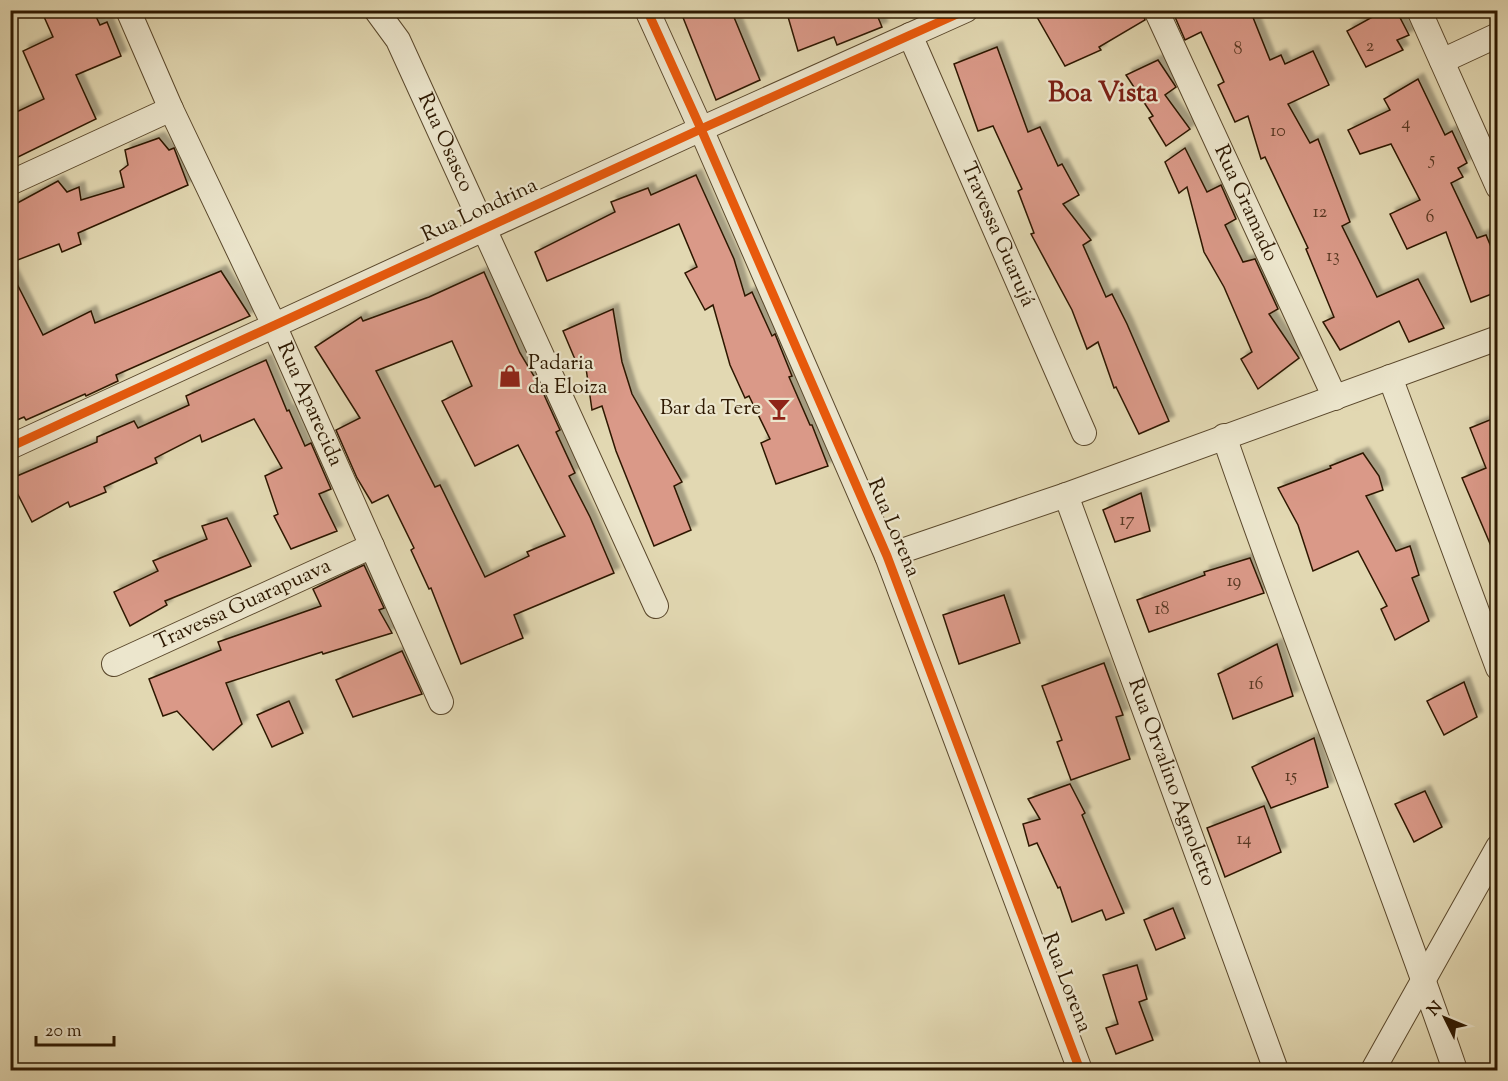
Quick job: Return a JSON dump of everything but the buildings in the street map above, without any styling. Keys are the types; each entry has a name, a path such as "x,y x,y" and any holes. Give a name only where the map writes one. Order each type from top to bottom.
{"street":[{"name":"Rua Aparecida","path":"128,10 171,109 274,325 441,702"},
{"name":"Rua Osasco","path":"376,10 398,40 656,606"},
{"name":"Rua Lorena","path":"646,10 701,129 887,556 1080,1071"},
{"name":"Rua Londrina","path":"10,447 701,129 966,10"},
{"name":"Rua Gramado","path":"1156,10 1335,398"},
{"path":"1419,10 1497,187"},
{"name":"Travessa Guarujá","path":"910,35 1084,433"},
{"path":"1442,60 1497,35"},
{"path":"10,183 171,109"},
{"path":"887,556 1066,495 1497,338"},
{"path":"1390,377 1497,668"},
{"path":"1224,436 1280,597 1424,979 1455,1071"},
{"name":"Rua Orvalino Agnoletto","path":"1066,495 1276,1071"},
{"name":"Travessa Guarapuava","path":"114,664 372,546"},
{"path":"1373,1071 1497,847"}],"cycle path":[{"path":"647,10 887,556 1080,1070"},
{"path":"10,447 701,129 966,10"}],"place":[{"name":"Padaria da Eloiza","path":"510,376"},
{"name":"Bar da Tere","path":"779,409"}],"district":[{"name":"Boa Vista","path":"1103,94"}]}
